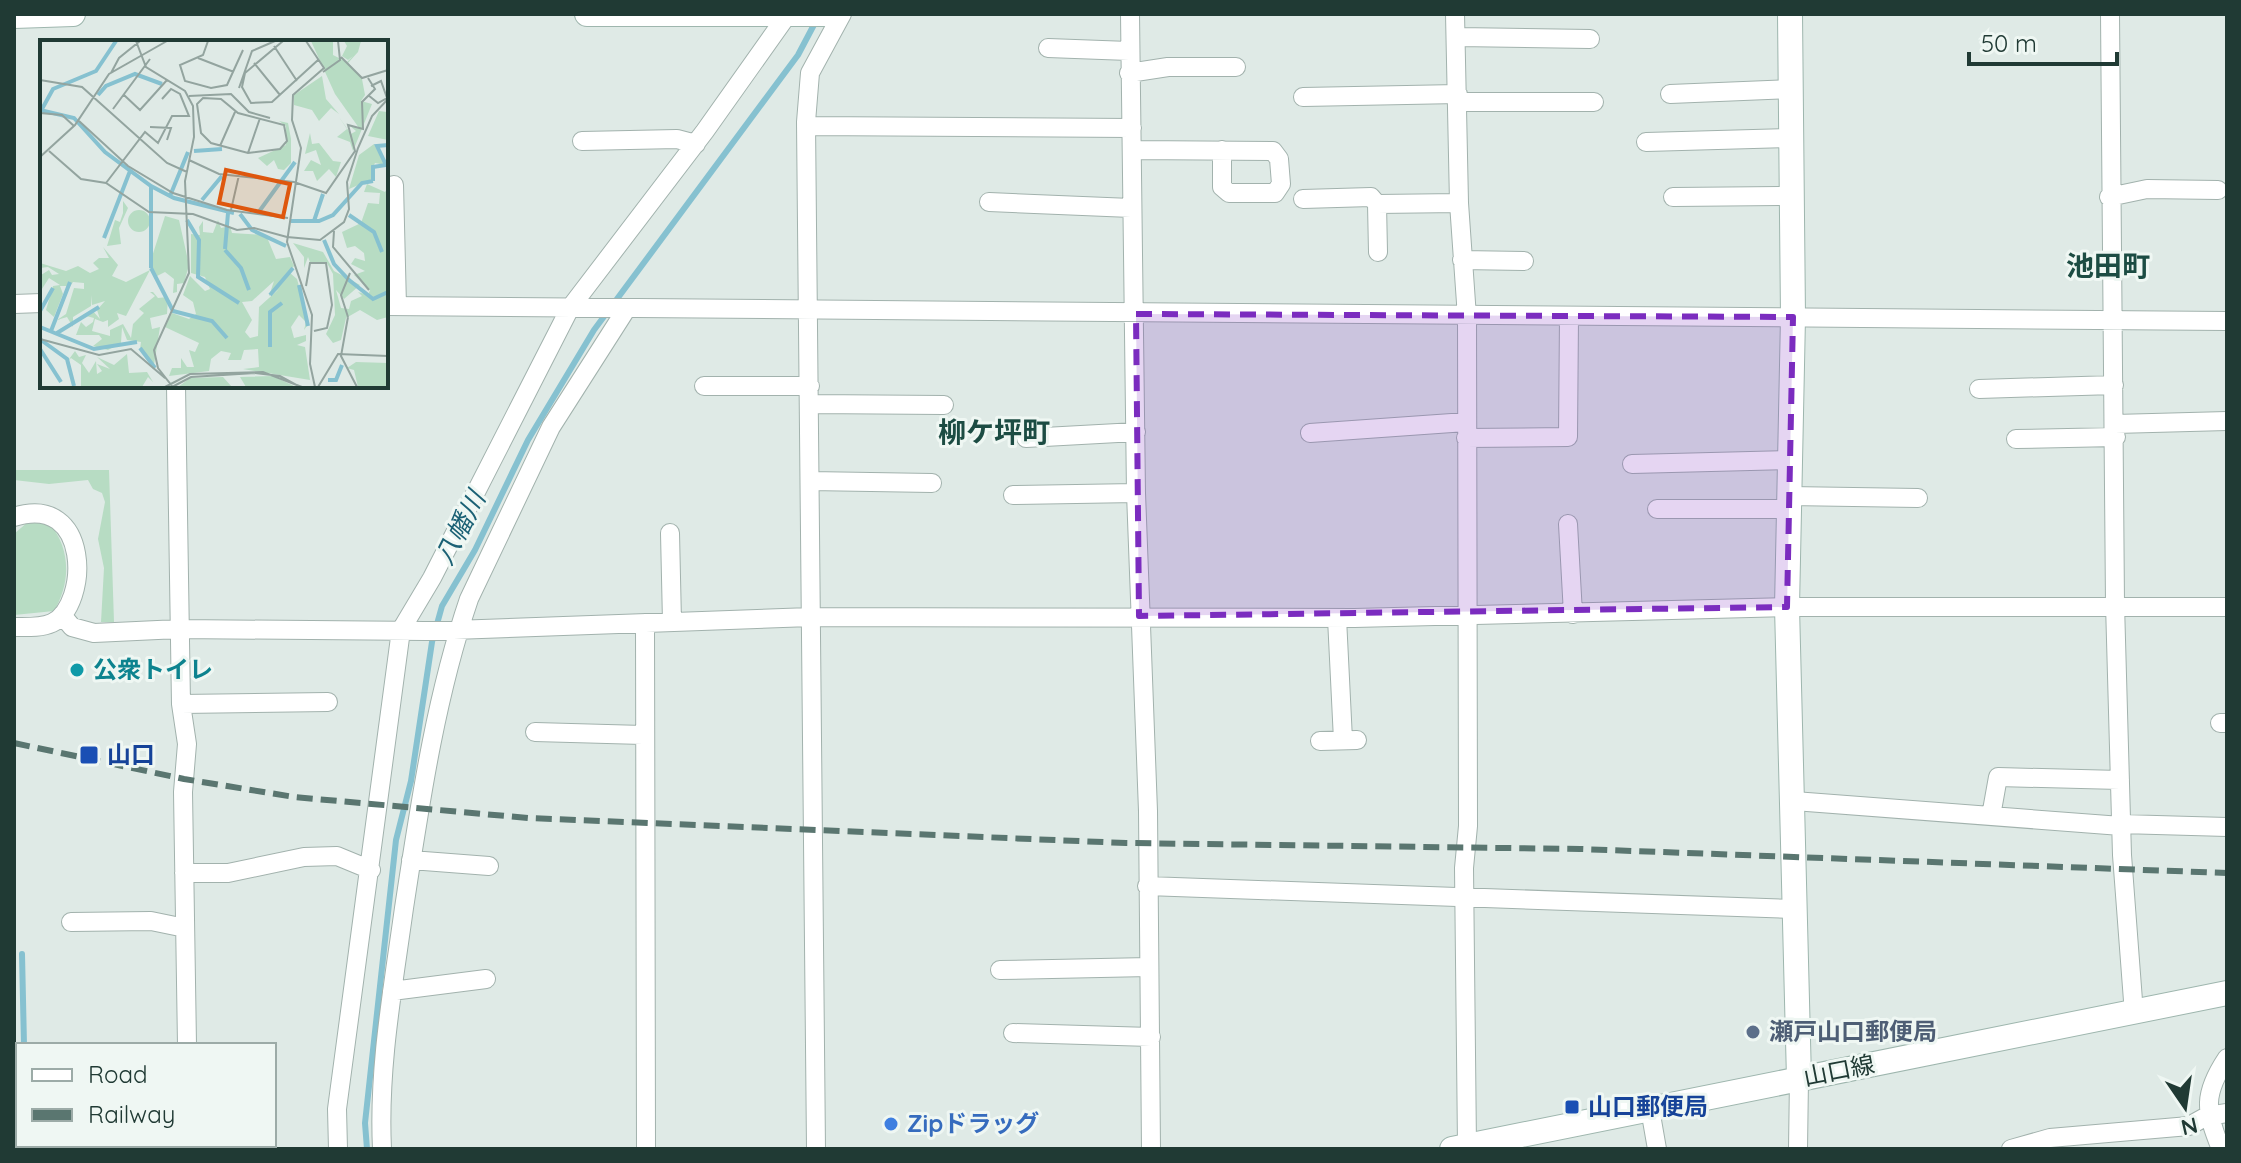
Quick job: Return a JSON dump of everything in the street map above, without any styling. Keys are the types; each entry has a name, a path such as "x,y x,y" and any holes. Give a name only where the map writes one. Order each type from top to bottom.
{"street":[{"path":"14,16 73,14"},
{"path":"587,14 832,14"},
{"path":"338,1149 337,1109 401,630 432,578 570,308 696,144 788,14"},
{"path":"816,1149 806,126 810,73 842,14"},
{"path":"1130,14 1136,493 1148,811 1151,1149"},
{"path":"1455,14 1458,37 1459,203 1467,317 1468,613 1459,1147"},
{"path":"1790,14 1793,317 1787,607 1794,801 1798,1149"},
{"path":"2110,14 2109,197 2115,431 2115,604 2121,825 2134,1014"},
{"path":"1458,37 1590,39"},
{"path":"1048,48 1129,51"},
{"path":"1129,73 1168,67 1236,67"},
{"path":"1670,94 1791,89"},
{"path":"1303,97 1594,102"},
{"path":"806,126 1132,128"},
{"path":"1646,142 1792,138"},
{"path":"582,141 677,139 696,144"},
{"path":"1133,150 1222,150"},
{"path":"397,185 392,306 2227,321"},
{"path":"2109,197 2147,189 2218,190"},
{"path":"1673,197 1791,196"},
{"path":"1303,199 1371,197 1377,204 1378,252"},
{"path":"989,202 1131,208"},
{"path":"1377,204 1459,203"},
{"path":"1462,260 1524,261"},
{"path":"14,304 40,303"},
{"path":"382,1149 380,1103 392,991 427,760 454,628 551,427 621,308"},
{"path":"1310,433 1466,430 1568,437 1569,317"},
{"path":"1979,389 2114,385"},
{"path":"704,386 944,405"},
{"path":"176,388 181,704 187,744 183,792 187,1043"},
{"path":"2016,439 2227,421"},
{"path":"1026,438 1136,432"},
{"path":"1632,464 1788,460"},
{"path":"810,481 932,483"},
{"path":"1013,495 1136,493"},
{"path":"1657,509 1918,498"},
{"path":"14,517 29,512 46,513 63,521 74,540 75,594 62,615 51,623 14,627"},
{"path":"1568,524 1573,614"},
{"path":"670,533 672,622"},
{"path":"62,615 72,627 94,633 179,629 218,632 425,631 811,617 1337,618 1787,607 2115,604 2227,607"},
{"path":"1320,741 1350,740 1337,618"},
{"path":"645,623 646,1149"},
{"path":"181,704 328,702"},
{"path":"535,732 643,735"},
{"path":"1991,816 1998,777 2120,780"},
{"path":"1794,801 2121,825 2227,827"},
{"path":"184,873 228,873 304,857 337,856 371,870"},
{"path":"411,860 489,866"},
{"path":"1147,886 1795,909"},
{"path":"71,922 151,921 185,928"},
{"path":"1000,970 1020,977 1149,967"},
{"path":"392,991 486,979"},
{"name":"山口線","path":"1459,1147 2227,993"},
{"path":"1013,1033 1033,1040 1151,1037"},
{"path":"2221,1149 2207,1116 2208,1096 2227,1058"},
{"path":"1650,1109 1657,1149"},
{"path":"2011,1149 2050,1138 2189,1126 2207,1116 2227,1113"}],"highlighted area":[{"path":"1136,314 1793,317 1787,607 1139,616"}],"green space":[{"path":"14,470 109,470 114,622 101,622 104,568 98,539 105,502 102,493 93,489 88,480 49,484 14,480"},
{"path":"29,521 49,523 56,533 65,554 66,577 54,611 14,615 14,534"}],"waterway":[{"name":"八幡川","path":"367,1149 365,1123 396,840 411,781 432,642 442,606 475,550 528,440 594,330 798,55 817,19"},
{"path":"22,954 24,1043"}],"railway":[{"path":"14,743 184,779 294,797 528,818 1126,843 1580,849 2227,873"}],"place":[{"name":"公衆トイレ","path":"77,670"},
{"name":"山口","path":"89,755"},
{"name":"瀬戸山口郵便局","path":"1753,1032"},
{"name":"山口郵便局","path":"1572,1107"},
{"name":"Zipドラッグ","path":"891,1124"}],"district":[{"name":"池田町","path":"2108,266"},
{"name":"柳ケ坪町","path":"994,432"}]}
